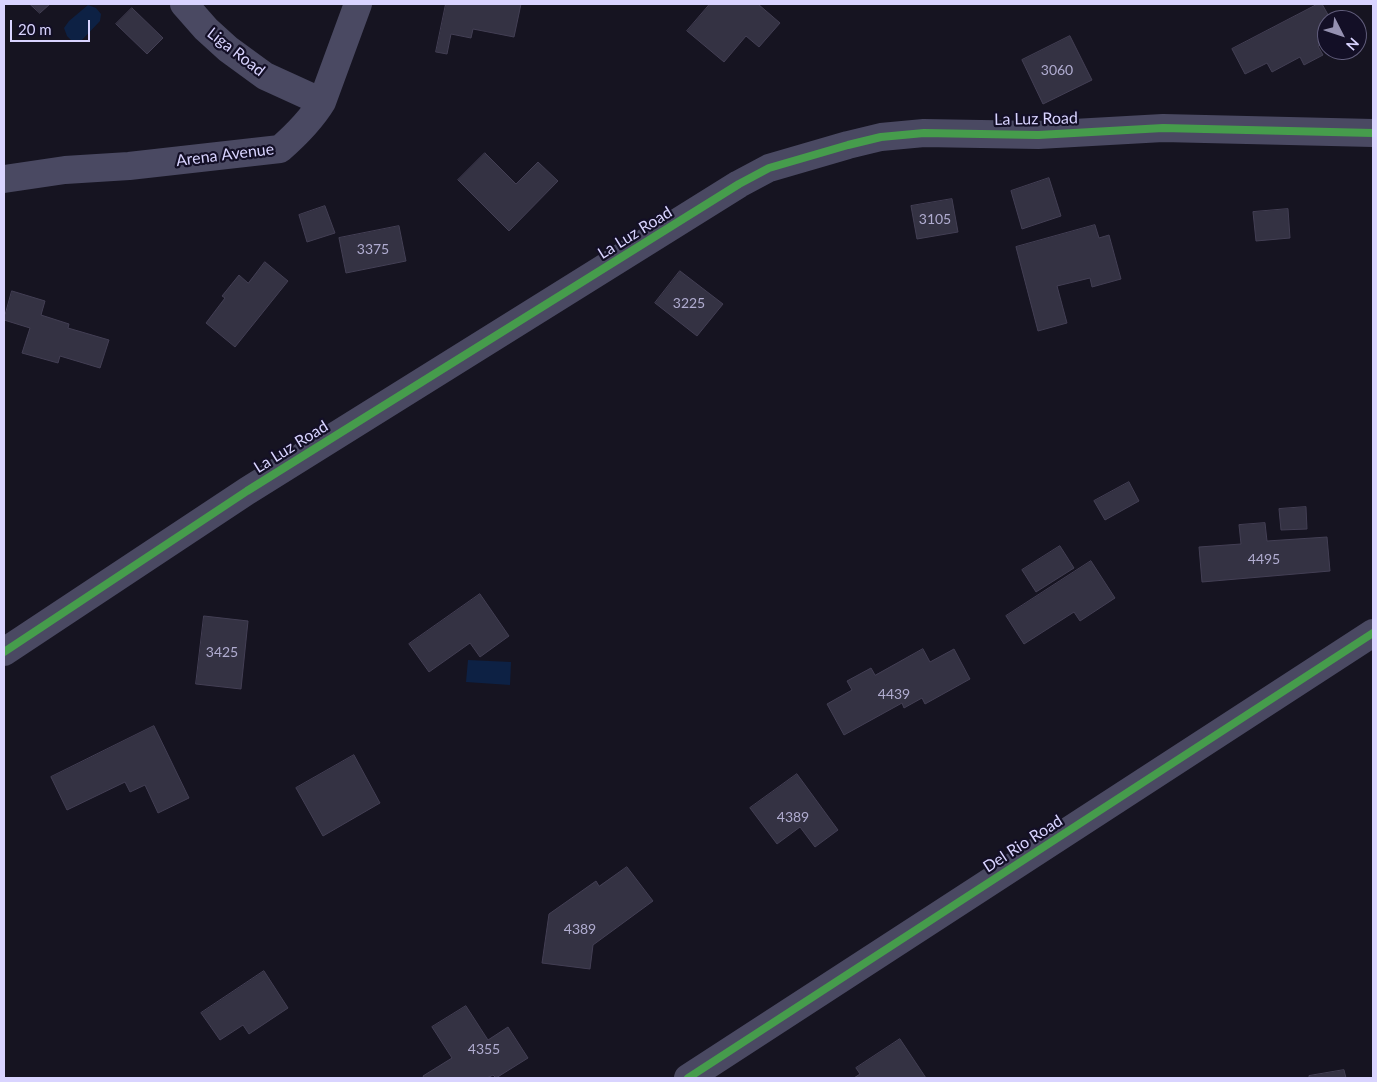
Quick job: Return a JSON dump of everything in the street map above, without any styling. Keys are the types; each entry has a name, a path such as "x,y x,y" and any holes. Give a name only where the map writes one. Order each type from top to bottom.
{"street":[{"name":"Liga Road","path":"184,4 206,30 265,76 322,102"},
{"name":"Arena Avenue","path":"4,178 65,170 129,166 280,149 297,134 322,102 358,4"},
{"name":"La Luz Road","path":"4,652 256,486 739,184 769,168 881,136 924,133 1038,135 1164,128 1373,133"},
{"name":"Del Rio Road","path":"688,1078 1373,633"}],"water":[{"path":"88,5 96,8 101,14 100,21 81,41 71,40 64,28 69,21"},
{"path":"468,660 511,662 510,685 466,682"}],"building":[{"path":"30,4 50,4 40,13"},
{"path":"446,4 521,4 514,37 473,29 471,38 451,34 447,54 436,52"},
{"path":"710,4 758,4 780,23 759,47 746,36 724,62 687,31"},
{"path":"1318,4 1322,4 1325,10 1317,10 1317,58 1304,65 1300,57 1272,72 1267,63 1245,74 1232,49"},
{"path":"132,8 163,38 147,54 116,24"},
{"path":"1070,36 1092,80 1043,104 1022,60"},
{"path":"485,153 516,184 538,162 558,181 509,231 458,180"},
{"path":"1049,178 1061,216 1022,229 1011,191"},
{"path":"952,199 958,232 917,239 911,206"},
{"path":"325,206 335,233 307,242 299,215"},
{"path":"1288,209 1290,238 1256,241 1253,212"},
{"path":"1095,225 1099,238 1109,235 1121,279 1092,287 1090,278 1057,286 1067,323 1038,331 1016,247"},
{"path":"399,226 406,261 346,273 339,238"},
{"path":"265,262 288,281 235,347 206,323 225,298 222,296 239,275 248,283"},
{"path":"680,271 723,304 697,336 655,303"},
{"path":"12,291 45,301 41,315 69,324 68,328 109,340 100,368 60,356 58,363 22,353 30,328 4,320"},
{"path":"1129,482 1139,501 1105,520 1094,501"},
{"path":"1306,507 1307,529 1281,530 1279,509"},
{"path":"1265,523 1267,541 1327,537 1330,571 1202,582 1199,547 1241,544 1239,525"},
{"path":"1060,546 1074,568 1036,592 1022,570"},
{"path":"1091,561 1115,598 1080,621 1074,612 1024,644 1006,616"},
{"path":"480,594 509,636 480,657 470,643 429,672 409,644"},
{"path":"204,616 248,621 241,689 196,684"},
{"path":"923,649 930,662 954,649 970,679 925,704 922,698 904,708 902,703 844,735 827,704 852,690 847,681 871,668 875,675"},
{"path":"154,726 189,798 158,813 145,785 130,792 125,782 67,810 51,777"},
{"path":"354,755 380,803 323,836 296,788"},
{"path":"797,774 838,830 815,847 800,827 777,844 750,808"},
{"path":"627,867 653,901 593,945 590,969 542,963 549,914 596,881 599,886"},
{"path":"264,971 288,1008 249,1034 243,1025 220,1040 201,1013"},
{"path":"466,1006 488,1040 508,1027 528,1058 496,1078 493,1075 487,1078 424,1078 423,1076 452,1058 432,1027"},
{"path":"900,1039 926,1078 854,1078 860,1074 856,1068"},
{"path":"1344,1070 1346,1078 1309,1078 1309,1076"}],"cycle path":[{"path":"4,652 247,491 739,184 769,168 881,137 924,133 1038,135 1163,128 1373,133"},
{"path":"688,1078 1373,633"}]}
